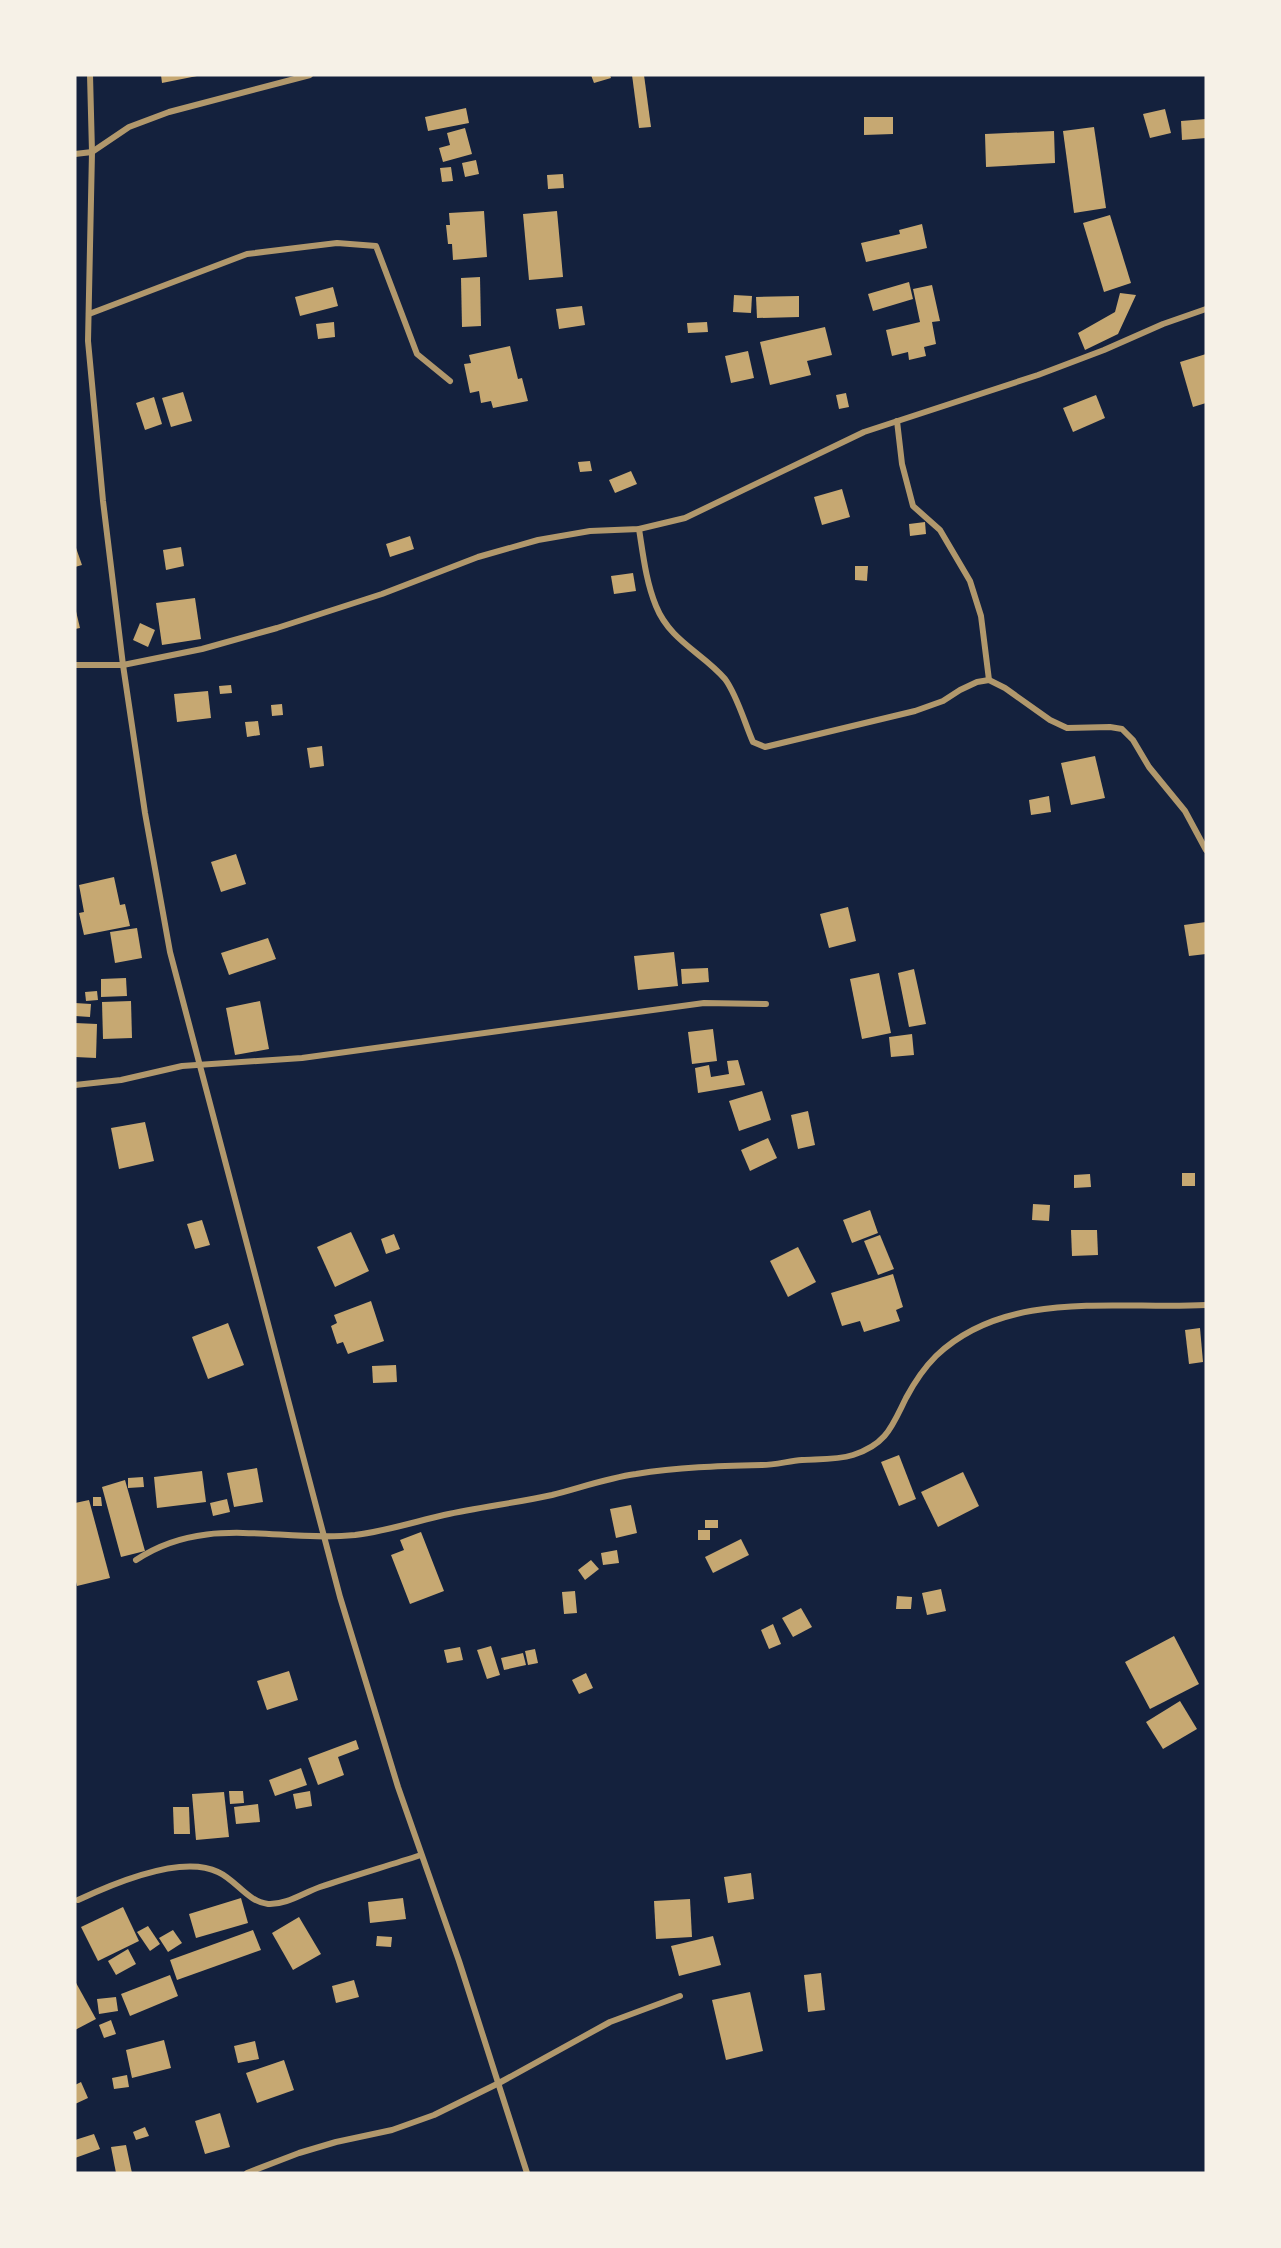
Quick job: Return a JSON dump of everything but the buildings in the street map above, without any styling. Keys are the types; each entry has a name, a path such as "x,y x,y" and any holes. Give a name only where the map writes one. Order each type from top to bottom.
{"street":[{"path":"90,75 92,152 88,341 103,501 123,665 145,813 170,952 340,1597 421,1855 500,2083 527,2173"},
{"path":"75,154 92,152 129,127 169,112 310,75"},
{"path":"89,314 247,254 337,243 376,246 417,354 450,381"},
{"path":"75,664 123,665 202,649 277,628 382,594 478,557 538,540 590,531 639,529 685,518 864,432 1038,375 1206,309"},
{"path":"897,421 902,464 913,506 940,530 970,581 981,616 989,680"},
{"path":"639,529 656,607 685,645 713,667 726,681 753,742 765,747 772,746 886,719 943,701 977,682 989,680 1005,688 1050,720 1067,728 1110,726 1122,729 1133,740 1149,767 1185,811 1206,850"},
{"path":"75,1085 121,1080 182,1066 302,1058 704,1003 766,1004"},
{"path":"136,1560 155,1547 184,1538 223,1532 324,1536 383,1532 445,1515 554,1494 632,1474 675,1468 765,1465 854,1455 884,1437 896,1422 917,1377 936,1356 956,1340 983,1325 1014,1314 1076,1306 1206,1305"},
{"path":"78,1900 116,1883 164,1869 198,1866 218,1871 254,1900 268,1904 284,1902 318,1888 421,1855"},
{"path":"247,2173 299,2153 392,2130 434,2115 500,2083 610,2022 680,1996"}]}
